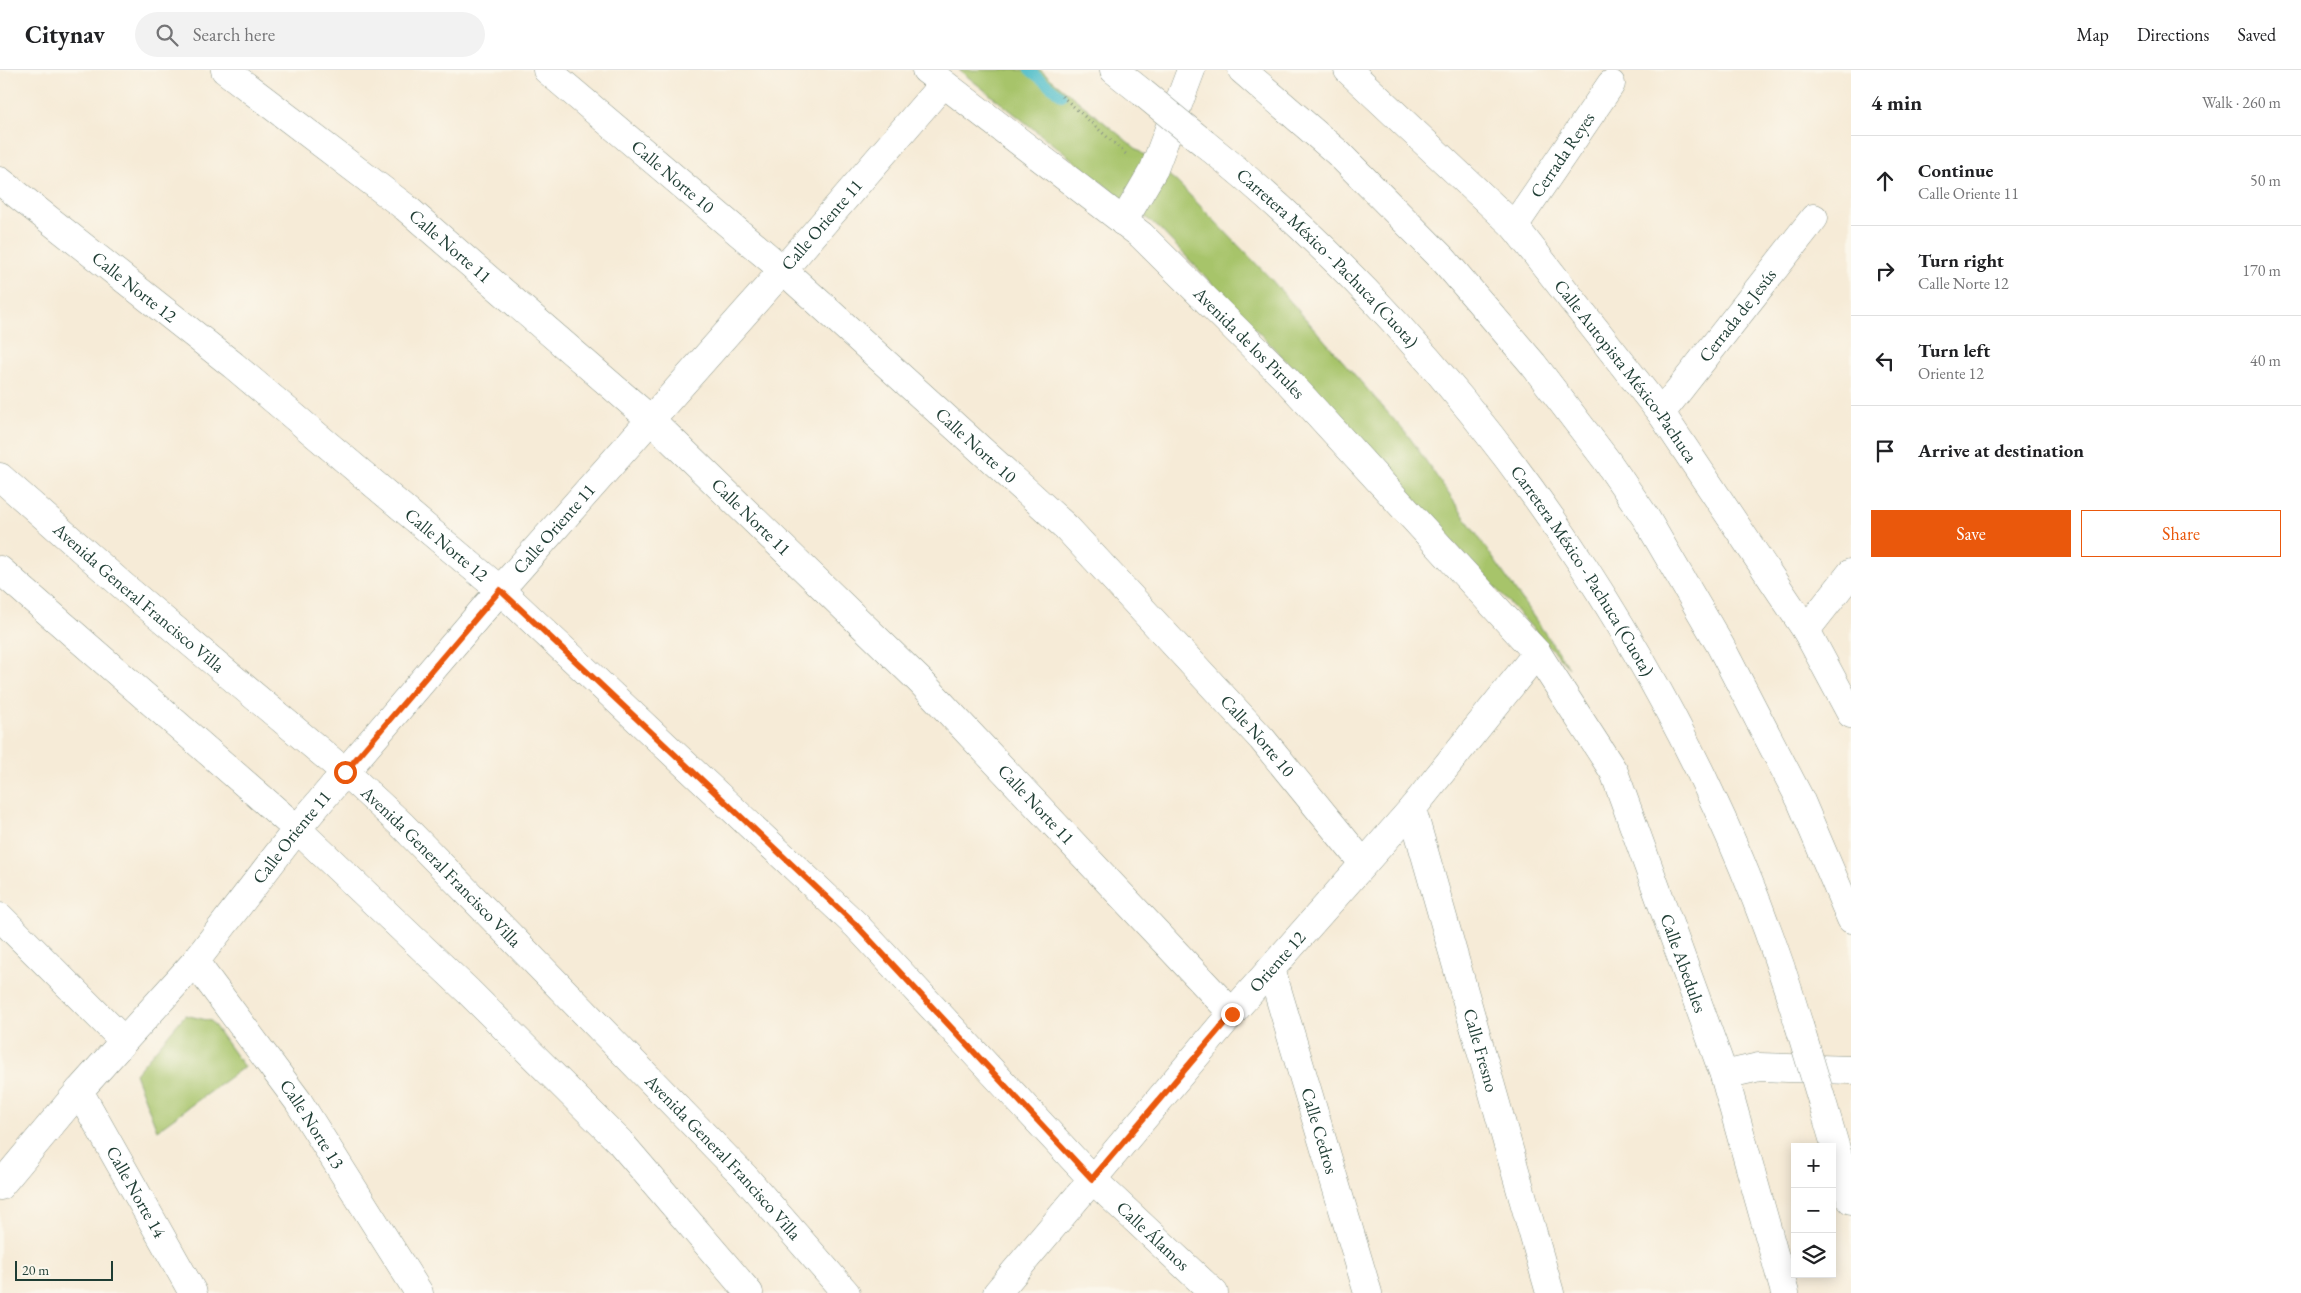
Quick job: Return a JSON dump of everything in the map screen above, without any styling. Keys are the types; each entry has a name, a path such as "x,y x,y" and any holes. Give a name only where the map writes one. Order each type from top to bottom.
{"main road":[{"name":"Calle Norte 11","path":"225,70 405,207 650,419 920,681 1232,1014"},
{"name":"Calle Norte 10","path":"547,70 783,270 1067,528 1262,739 1363,863"},
{"name":"Carretera México - Pachuca (Cuota)","path":"1114,70 1256,184 1360,284 1406,334 1497,442 1577,558 1654,681 1723,820 1781,964 1851,1200"},
{"path":"1123,222 1152,172 1191,70"},
{"name":"Calle Autopista México-Pachuca","path":"1348,70 1514,226 1661,414 1806,630 1851,714"},
{"path":"1243,71 1338,152 1443,259 1533,364 1607,461 1646,518 1720,645 1800,798 1851,919"},
{"name":"Calle Oriente 11","path":"0,1186 123,1040 195,962 297,829 500,590 783,270 934,77"},
{"name":"Avenida de los Pirules","path":"934,77 1141,235 1288,380 1536,653"},
{"name":"Cerrada Reyes","path":"1514,226 1611,84"},
{"name":"Calle Norte 12","path":"0,181 233,365 500,590 856,925 1092,1179"},
{"name":"Cerrada de Jesús","path":"1661,414 1814,218"},
{"name":"Avenida General Francisco Villa","path":"0,477 122,585 345,772 402,825 744,1176 846,1293"},
{"path":"0,570 297,829 468,991 620,1142 749,1293"},
{"path":"1806,630 1851,573"},
{"name":"Oriente 12","path":"996,1293 1232,1014 1412,809 1536,653"},
{"name":"Calle Abedules","path":"1536,653 1614,772 1724,1075 1785,1293"},
{"name":"Calle Fresno","path":"1412,809 1550,1293"},
{"path":"0,917 123,1040"},
{"name":"Calle Norte 13","path":"195,962 298,1101 419,1293"},
{"name":"Calle Cedros","path":"1271,969 1368,1293"},
{"path":"1724,1075 1759,1067 1851,1070"},
{"name":"Calle Norte 14","path":"79,1091 193,1293"},
{"name":"Calle Álamos","path":"1092,1179 1214,1293"}],"path":[{"path":"1062,96 1152,172"}],"green space":[{"path":"959,70 1040,70 1177,182 1269,277 1410,438 1569,668 1306,382 1159,228"},
{"path":"185,1015 211,1021 244,1067 157,1130 135,1074"}],"waterway":[{"path":"1029,70 1062,96"}],"route":[{"path":"345,772 500,590 856,925 1092,1179 1232,1014"}]}
